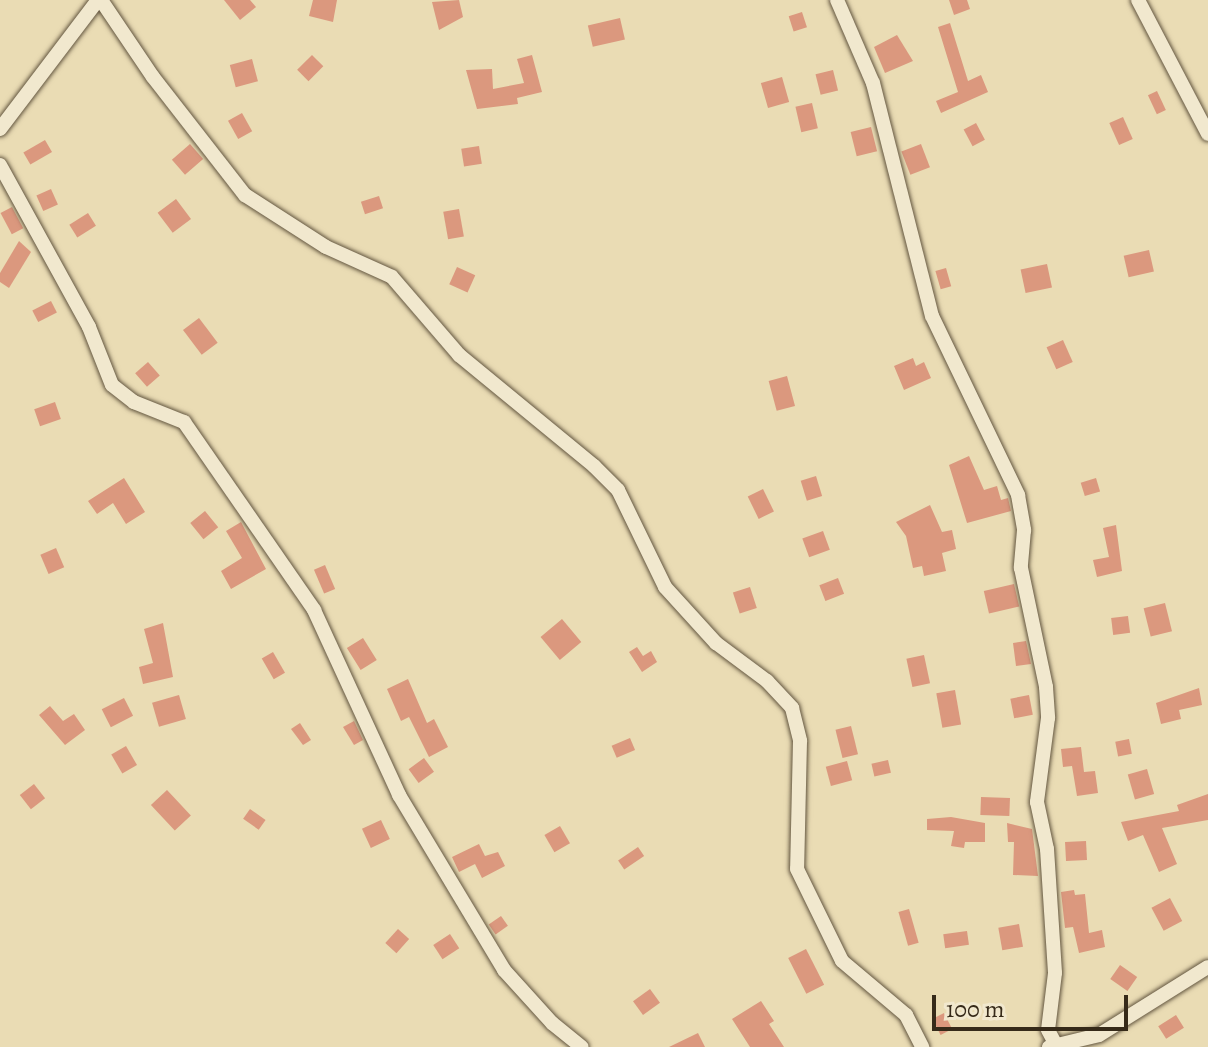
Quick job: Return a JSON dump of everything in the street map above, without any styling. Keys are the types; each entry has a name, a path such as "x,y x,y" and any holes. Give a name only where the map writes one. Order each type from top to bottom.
{"street":[{"path":"0,129 99,0 153,77 245,195 326,247 392,277 459,355 594,466 618,490 665,587 716,643 767,681 792,708 800,741 797,869 842,961 906,1015 922,1047"},
{"path":"837,0 873,83 932,316 1018,495 1025,547 1021,568 1046,687 1048,718 1037,802 1047,849 1055,973 1048,1030 1052,1046 1099,1035 1208,967"},
{"path":"1138,0 1208,134"},
{"path":"0,165 89,327 112,385 134,402 184,422 314,610 399,795 449,871 504,970 552,1023 582,1047"}],"building":[{"path":"224,0 250,0 256,7 240,20"},
{"path":"313,0 337,0 333,22 309,16"},
{"path":"459,0 463,17 439,30 432,2"},
{"path":"949,0 967,0 970,9 954,15"},
{"path":"802,12 807,27 794,32 789,16"},
{"path":"620,18 625,39 593,47 588,25"},
{"path":"950,23 968,81 981,75 988,92 941,113 936,101 958,92 938,27"},
{"path":"897,35 913,61 885,73 874,47"},
{"path":"312,55 323,66 308,81 297,70"},
{"path":"532,55 542,92 517,98 518,104 477,109 466,70 492,69 493,89 524,83 517,59"},
{"path":"252,59 258,81 236,87 230,65"},
{"path":"833,70 838,90 821,95 816,74"},
{"path":"782,77 789,102 768,108 761,83"},
{"path":"1157,91 1166,110 1157,114 1148,95"},
{"path":"812,103 818,128 801,132 795,107"},
{"path":"242,113 252,131 238,139 228,121"},
{"path":"1123,117 1133,139 1119,145 1109,123"},
{"path":"976,123 985,140 973,146 964,130"},
{"path":"871,127 877,151 857,156 851,132"},
{"path":"45,140 52,152 30,165 23,152"},
{"path":"190,144 203,159 185,175 172,160"},
{"path":"921,144 930,167 910,175 901,152"},
{"path":"479,146 482,164 464,167 461,149"},
{"path":"51,189 58,205 43,211 36,196"},
{"path":"379,196 383,208 365,214 361,202"},
{"path":"176,199 191,219 173,233 158,213"},
{"path":"12,207 23,228 12,234 1,213"},
{"path":"459,209 464,237 448,239 443,212"},
{"path":"88,213 96,226 77,237 69,225"},
{"path":"19,241 31,252 9,288 0,282 0,273"},
{"path":"1149,250 1154,271 1129,277 1124,256"},
{"path":"1047,264 1052,287 1026,293 1021,270"},
{"path":"457,267 475,275 468,292 449,284"},
{"path":"946,268 951,286 941,289 935,271"},
{"path":"51,301 57,313 38,322 32,311"},
{"path":"199,318 218,343 202,355 183,330"},
{"path":"1063,340 1073,362 1056,369 1047,347"},
{"path":"913,358 916,366 924,362 931,378 904,390 894,366"},
{"path":"148,362 160,376 147,387 135,373"},
{"path":"787,376 795,406 777,411 769,381"},
{"path":"55,402 61,419 40,426 34,409"},
{"path":"969,456 984,490 997,486 1001,500 1008,498 1011,511 967,523 949,465"},
{"path":"816,476 822,496 807,501 801,481"},
{"path":"124,478 145,512 126,524 113,503 97,514 88,501"},
{"path":"1096,478 1100,491 1085,496 1081,483"},
{"path":"763,489 774,511 759,519 748,496"},
{"path":"930,505 942,532 952,530 956,549 942,553 946,571 924,576 922,566 913,568 906,536 896,522"},
{"path":"205,511 218,527 203,539 190,523"},
{"path":"241,522 266,569 231,589 221,571 242,558 226,531"},
{"path":"1116,525 1122,571 1097,577 1093,560 1109,557 1103,528"},
{"path":"823,531 830,550 809,557 802,539"},
{"path":"56,548 64,567 49,574 40,555"},
{"path":"325,565 335,589 324,594 314,570"},
{"path":"838,578 844,594 825,601 819,585"},
{"path":"1014,584 1019,606 989,613 984,591"},
{"path":"750,587 757,608 740,613 733,593"},
{"path":"1165,603 1172,631 1151,636 1144,608"},
{"path":"1128,616 1130,633 1113,635 1111,618"},
{"path":"562,619 581,642 560,660 541,637"},
{"path":"163,623 173,677 143,684 139,667 153,663 144,629"},
{"path":"363,638 377,660 361,670 347,648"},
{"path":"1026,641 1031,664 1016,666 1013,643"},
{"path":"637,647 643,656 651,651 657,662 642,672 629,652"},
{"path":"273,652 285,673 274,679 262,658"},
{"path":"924,655 930,683 912,687 906,659"},
{"path":"408,679 427,723 434,719 448,747 429,757 409,717 401,721 387,689"},
{"path":"1199,688 1202,705 1179,710 1181,719 1161,724 1156,703"},
{"path":"955,690 961,724 942,728 936,693"},
{"path":"179,695 186,719 159,727 152,703"},
{"path":"1029,695 1033,715 1014,718 1010,699"},
{"path":"124,698 133,716 111,727 102,709"},
{"path":"50,706 63,721 74,714 85,730 65,745 39,715"},
{"path":"354,721 363,740 354,745 343,727"},
{"path":"300,723 311,740 303,745 291,729"},
{"path":"851,726 858,754 842,758 835,730"},
{"path":"630,738 635,750 617,758 612,746"},
{"path":"1129,739 1132,754 1118,756 1115,742"},
{"path":"126,746 137,765 122,774 111,754"},
{"path":"1081,747 1084,772 1095,771 1098,793 1077,796 1072,766 1063,767 1061,749"},
{"path":"424,758 434,772 419,783 409,769"},
{"path":"888,760 891,773 874,776 871,764"},
{"path":"847,761 852,780 831,786 826,767"},
{"path":"1147,769 1154,794 1135,800 1128,775"},
{"path":"34,784 45,798 31,809 20,795"},
{"path":"167,790 191,816 175,831 151,805"},
{"path":"1208,794 1208,820 1162,828 1177,864 1159,872 1143,835 1128,841 1121,822 1179,811 1177,805"},
{"path":"981,797 1010,798 1009,816 980,815"},
{"path":"250,809 266,820 259,830 243,819"},
{"path":"951,817 985,823 985,842 965,842 964,848 951,846 954,831 927,830 927,819"},
{"path":"381,820 390,839 371,848 362,829"},
{"path":"1007,823 1032,829 1038,876 1013,875 1014,842 1008,842"},
{"path":"560,826 570,843 554,852 544,835"},
{"path":"1086,841 1087,860 1066,861 1065,842"},
{"path":"479,844 485,856 498,852 505,866 482,878 475,864 459,872 452,857"},
{"path":"638,847 644,856 624,870 618,860"},
{"path":"1074,890 1075,895 1085,894 1089,933 1102,930 1105,947 1079,953 1073,927 1065,928 1061,892"},
{"path":"1170,898 1182,921 1164,931 1151,908"},
{"path":"909,909 919,943 908,946 898,912"},
{"path":"501,916 508,926 496,934 489,925"},
{"path":"1019,924 1023,947 1002,950 998,928"},
{"path":"398,929 409,939 396,953 385,943"},
{"path":"967,931 969,945 945,948 943,934"},
{"path":"450,934 459,948 442,959 433,945"},
{"path":"806,949 824,985 806,994 788,958"},
{"path":"1120,965 1137,977 1127,991 1110,979"},
{"path":"650,989 660,1003 643,1015 633,1001"},
{"path":"761,1001 774,1021 769,1024 784,1047 750,1047 732,1019"},
{"path":"944,1013 952,1029 941,1035 932,1019"},
{"path":"1176,1015 1184,1028 1166,1039 1158,1026"},
{"path":"698,1033 705,1047 669,1047"}]}
